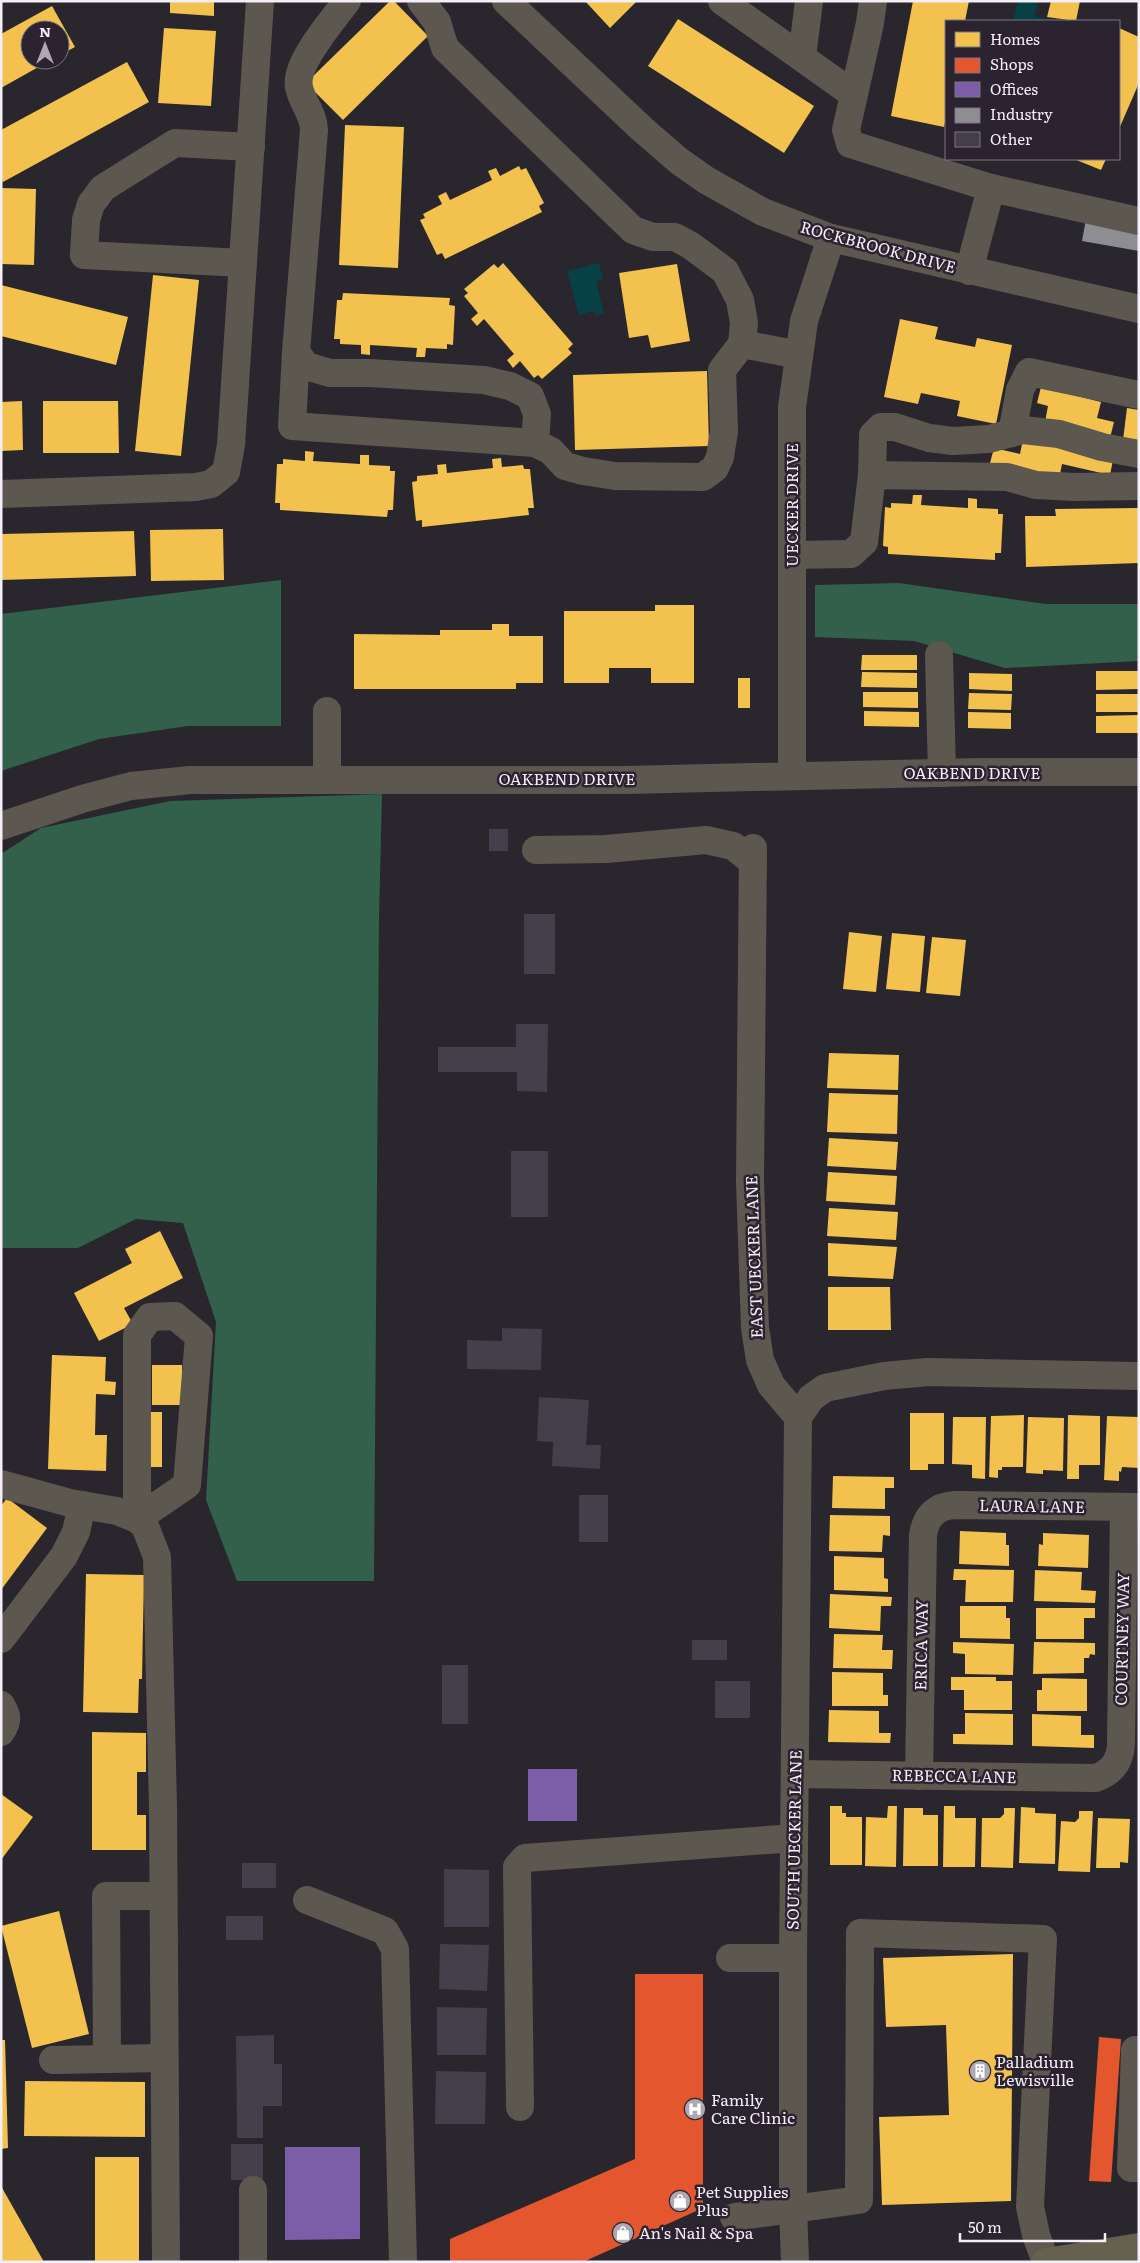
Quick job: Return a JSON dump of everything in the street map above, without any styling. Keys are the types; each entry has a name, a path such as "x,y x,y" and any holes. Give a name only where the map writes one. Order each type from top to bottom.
{"main road":[{"path":"1046,2262 1139,2247"}],"street":[{"path":"1,494 196,487 211,484 226,472 230,445 260,1"},
{"path":"347,1 304,62 298,85 303,103 314,120 314,130 292,426 535,442 551,451 564,466 583,471 615,476 703,477 715,468 720,457 724,431 722,370 742,344 744,323 740,300 725,271 690,245 675,237 652,237 632,230 445,48 437,22 421,1"},
{"name":"ROCKBROOK DRIVE","path":"506,1 642,130 706,180 763,212 831,238 1139,309"},
{"path":"722,1 853,94"},
{"path":"802,57 808,1"},
{"path":"873,1 870,23 846,130 850,144 990,188 1139,221"},
{"path":"243,263 84,255 86,220 91,204 103,188 175,143 250,147"},
{"path":"969,271 990,188"},
{"name":"UECKER DRIVE","path":"792,776 792,407 804,321 831,238"},
{"path":"742,344 799,355"},
{"path":"296,352 306,366 330,373 457,378 484,380 510,386 530,396 537,414 535,442"},
{"path":"1012,433 1020,390 1029,372 1139,395"},
{"path":"792,555 852,554 864,542 872,475 873,436 881,427 895,428 929,438 953,441 990,439 1024,430 1059,434 1102,447 1139,454"},
{"path":"872,475 1007,477 1036,485 1075,487 1139,486"},
{"path":"939,655 942,772"},
{"path":"327,711 327,780"},
{"name":"OAKBEND DRIVE","path":"1,826 82,799 131,786 190,780 625,780 942,772 1139,772"},
{"name":"EAST UECKER LANE","path":"536,850 606,849 706,840 733,846 754,855 750,1182 755,1328 760,1360 771,1385 798,1417"},
{"path":"176,1316 199,1336 187,1485 137,1519 137,1335 150,1317 176,1316"},
{"path":"798,1417 811,1398 825,1388 884,1376 938,1372 1139,1376"},
{"name":"SOUTH UECKER LANE","path":"795,2262 793,2208 793,1958 798,1417"},
{"path":"1,1484 117,1512 137,1519 146,1526 157,1557 163,1896 166,2262"},
{"path":"1,1638 68,1549 76,1532 82,1505"},
{"name":"LAURA LANE","path":"929,1516 946,1505 1131,1507"},
{"name":"COURTNEY WAY","path":"1112,1769 1117,1762 1121,1744 1131,1507"},
{"name":"ERICA WAY","path":"919,1776 922,1535 924,1525 929,1516"},
{"path":"1,1705 6,1713 7,1722 1,1732"},
{"name":"REBECCA LANE","path":"794,1774 1096,1778 1112,1769"},
{"path":"520,2106 517,1868 525,1858 794,1838"},
{"path":"107,2059 106,1896 163,1896"},
{"path":"307,1900 385,1931 395,1949 402,2262"},
{"path":"734,2217 859,2200 860,1933 1044,1939 1030,2208 1036,2235 1046,2262"},
{"path":"730,1958 793,1958"},
{"path":"1139,2050 1135,2050 1132,2168 1139,2168"},
{"path":"53,2060 164,2058"},
{"path":"253,2190 253,2262"}],"green space":[{"path":"281,580 281,726 188,726 99,739 1,771 1,614"},
{"path":"899,583 1046,604 1139,604 1139,661 1005,668 914,641 815,637 815,585"},
{"path":"382,794 379,918 374,1581 237,1581 206,1500 216,1322 183,1223 136,1219 78,1248 1,1248 1,854 41,828 170,801"}],"water":[{"path":"1018,1 1038,1 1034,16 1046,19 1013,20"},
{"path":"599,263 603,279 596,282 604,313 596,316 594,311 579,315 567,271"}],"building: Homes":[{"path":"170,1 214,1 214,16 170,13"},
{"path":"390,1 394,1 428,36 343,120 306,83"},
{"path":"585,1 637,1 610,28"},
{"path":"913,1 969,1 965,20 945,20 944,127 891,116"},
{"path":"1051,1 1080,1 1076,20 1047,17"},
{"path":"52,6 60,20 26,20"},
{"path":"678,19 814,106 784,153 648,66"},
{"path":"20,24 20,70 33,70 1,88 1,34"},
{"path":"164,28 216,31 211,106 158,103"},
{"path":"1120,28 1139,37 1139,83 1120,127"},
{"path":"70,38 75,47 70,50"},
{"path":"127,62 149,102 3,182 1,178 1,130"},
{"path":"345,125 404,127 398,268 339,265"},
{"path":"1076,160 1106,160 1101,170"},
{"path":"519,166 521,170 526,168 544,203 539,206 542,212 445,259 442,253 437,255 420,220 425,218 423,214 442,204 438,196 446,192 450,200 492,180 488,171 496,168 500,176"},
{"path":"1,188 36,189 34,265 1,264"},
{"path":"503,263 573,344 568,349 572,353 542,379 538,375 534,378 520,361 513,368 507,360 514,354 484,319 477,326 471,319 478,313 464,296 468,293 464,289 494,264 498,268"},
{"path":"677,264 690,341 651,348 648,335 629,338 619,273"},
{"path":"153,275 199,280 181,456 135,451"},
{"path":"1,285 128,317 116,365 1,336"},
{"path":"343,293 450,298 449,305 455,306 453,345 447,344 447,349 426,348 425,357 416,357 417,348 370,345 370,355 361,354 361,345 340,344 340,339 334,339 337,300 342,300"},
{"path":"900,319 938,327 935,339 975,347 977,338 1012,345 996,424 957,416 960,401 921,393 918,404 884,397"},
{"path":"707,371 709,446 575,450 573,375"},
{"path":"1041,387 1101,402 1097,418 1114,422 1110,438 1045,422 1048,406 1037,403"},
{"path":"22,401 23,450 1,451 1,402"},
{"path":"43,401 118,401 119,453 43,453"},
{"path":"1127,408 1139,410 1139,442 1123,440"},
{"path":"1023,439 1113,460 1110,475 1062,464 1059,479 990,463 994,448 1020,454"},
{"path":"305,451 314,452 313,461 360,464 360,455 369,455 369,465 390,466 390,471 395,471 393,510 388,510 387,517 280,510 280,503 275,503 277,464 283,464 283,459 305,461"},
{"path":"501,458 502,467 523,465 524,469 530,469 534,508 528,508 529,515 422,527 422,520 416,521 412,482 417,481 417,476 438,474 437,465 446,464 447,473 493,468 492,459"},
{"path":"913,495 922,495 921,505 968,508 968,498 977,499 977,508 998,509 998,514 1003,514 1001,553 995,553 995,560 888,554 888,547 883,546 885,507 891,508 891,503 912,504"},
{"path":"1139,508 1139,563 1026,567 1025,516 1056,516 1055,509"},
{"path":"223,529 224,580 151,581 150,530"},
{"path":"134,531 136,576 1,580 1,534"},
{"path":"655,605 694,605 694,683 651,683 651,668 609,668 609,683 564,683 564,611 655,611"},
{"path":"492,624 509,624 509,636 543,636 543,683 516,683 516,689 354,689 354,634 440,635 440,630 492,630"},
{"path":"862,655 917,655 917,670 861,670"},
{"path":"1096,671 1139,671 1139,689 1096,690"},
{"path":"862,672 917,673 917,688 861,687"},
{"path":"969,673 1012,674 1012,691 969,689"},
{"path":"738,678 750,678 750,708 738,708"},
{"path":"863,692 918,692 918,708 863,707"},
{"path":"969,693 1012,694 1011,710 968,709"},
{"path":"1096,694 1139,694 1139,712 1096,712"},
{"path":"864,711 919,712 919,727 864,726"},
{"path":"968,712 1011,713 1011,729 968,728"},
{"path":"1139,715 1139,733 1096,733 1096,716"},
{"path":"849,932 882,936 876,992 843,989"},
{"path":"892,933 925,936 920,992 886,989"},
{"path":"932,937 966,940 960,996 926,993"},
{"path":"829,1053 899,1055 898,1090 827,1088"},
{"path":"829,1093 898,1095 897,1134 827,1132"},
{"path":"829,1138 898,1142 896,1170 827,1166"},
{"path":"828,1172 897,1176 895,1205 826,1201"},
{"path":"829,1208 898,1212 896,1240 827,1236"},
{"path":"160,1231 183,1278 124,1308 133,1324 99,1341 74,1293 132,1263 125,1249"},
{"path":"828,1243 897,1247 893,1279 828,1276"},
{"path":"828,1287 890,1287 891,1330 828,1330"},
{"path":"52,1355 106,1357 105,1381 116,1382 115,1395 96,1394 95,1435 107,1435 106,1471 48,1469"},
{"path":"152,1365 182,1365 182,1405 152,1405"},
{"path":"148,1412 162,1412 162,1467 148,1467"},
{"path":"910,1413 944,1413 944,1464 928,1464 928,1470 910,1470"},
{"path":"1024,1415 1023,1467 1002,1467 1002,1470 998,1470 998,1478 989,1477 991,1416"},
{"path":"1068,1415 1100,1416 1100,1465 1079,1465 1079,1479 1067,1479"},
{"path":"1107,1416 1139,1417 1139,1468 1122,1467 1121,1472 1119,1471 1119,1481 1104,1480"},
{"path":"953,1417 986,1417 985,1479 972,1478 972,1465 952,1464"},
{"path":"1028,1417 1064,1418 1063,1471 1043,1470 1043,1474 1026,1473"},
{"path":"833,1476 894,1477 894,1488 885,1488 885,1509 832,1508"},
{"path":"7,1498 47,1528 1,1590 1,1506"},
{"path":"830,1515 890,1516 890,1536 883,1535 882,1552 829,1551"},
{"path":"960,1531 1006,1533 1006,1545 1009,1545 1009,1566 959,1564"},
{"path":"1043,1533 1089,1535 1088,1568 1038,1566 1039,1544 1043,1545"},
{"path":"834,1556 884,1558 884,1578 888,1579 888,1592 834,1590"},
{"path":"954,1569 1014,1570 1013,1602 965,1602 966,1580 953,1580"},
{"path":"1035,1570 1082,1572 1081,1590 1096,1591 1095,1603 1034,1601"},
{"path":"86,1574 144,1575 142,1679 139,1679 138,1713 83,1712"},
{"path":"830,1594 892,1597 891,1606 881,1606 880,1631 829,1628"},
{"path":"960,1606 1006,1606 1006,1618 1010,1618 1010,1639 960,1638"},
{"path":"1036,1608 1095,1608 1095,1618 1084,1618 1084,1639 1036,1639"},
{"path":"834,1634 883,1635 882,1650 893,1650 892,1669 833,1668"},
{"path":"953,1642 1014,1644 1013,1675 965,1674 965,1654 953,1653"},
{"path":"1034,1642 1095,1643 1095,1655 1090,1654 1089,1658 1084,1658 1084,1673 1033,1674"},
{"path":"832,1672 883,1673 883,1695 888,1695 888,1706 832,1706"},
{"path":"951,1677 996,1677 996,1681 1012,1681 1012,1710 964,1710 964,1690 951,1690"},
{"path":"1042,1678 1087,1679 1087,1711 1037,1711 1037,1690 1042,1690"},
{"path":"829,1710 879,1711 879,1733 891,1733 890,1743 828,1742"},
{"path":"965,1713 1013,1714 1013,1745 953,1744 953,1734 965,1734"},
{"path":"1032,1714 1081,1716 1081,1735 1094,1735 1094,1748 1032,1746"},
{"path":"92,1732 146,1733 146,1772 137,1772 137,1815 146,1815 146,1850 92,1850"},
{"path":"1,1794 33,1817 1,1860"},
{"path":"830,1806 842,1806 842,1813 846,1813 846,1817 862,1817 862,1865 830,1865"},
{"path":"888,1806 897,1806 896,1867 865,1866 866,1817 887,1818"},
{"path":"944,1806 955,1806 955,1818 976,1818 975,1867 943,1867"},
{"path":"1021,1807 1035,1808 1035,1813 1056,1814 1055,1864 1019,1863"},
{"path":"904,1808 923,1808 923,1815 938,1815 938,1866 903,1866"},
{"path":"1004,1808 1015,1808 1013,1868 981,1867 982,1818 1000,1818 1004,1814"},
{"path":"1079,1811 1093,1811 1090,1872 1058,1871 1061,1821 1075,1822 1079,1818"},
{"path":"1098,1818 1130,1819 1128,1863 1120,1862 1120,1868 1096,1868"},
{"path":"59,1911 89,2034 32,2048 1,1926"},
{"name":"Palladium Lewisville","path":"1013,1954 1011,2201 882,2205 879,2117 949,2115 946,2025 886,2027 883,1958"},
{"path":"1,2040 5,2040 8,2148 1,2149"},
{"path":"25,2081 145,2082 145,2137 24,2136"},
{"path":"95,2157 139,2157 139,2262 95,2262"},
{"path":"1,2186 44,2262 1,2262"}],"building: Shops":[{"path":"635,1974 703,1974 703,2208 583,2262 450,2262 450,2239 635,2159"},
{"path":"1099,2037 1121,2039 1111,2182 1089,2181"}],"building: Offices":[{"path":"528,1769 577,1769 577,1821 528,1821"},
{"path":"285,2147 360,2147 360,2239 285,2240"}],"building: Industry":[{"path":"1086,219 1139,228 1139,251 1082,241"}],"building: Other":[{"path":"489,829 508,829 508,851 489,851"},
{"path":"524,914 555,914 555,974 524,974"},
{"path":"516,1024 548,1024 547,1092 517,1091 517,1072 438,1072 438,1047 516,1047"},
{"path":"511,1151 548,1151 548,1217 511,1217"},
{"path":"502,1328 542,1329 541,1370 467,1369 467,1340 502,1341"},
{"path":"539,1397 589,1400 586,1445 601,1445 600,1469 552,1466 553,1442 537,1441"},
{"path":"579,1495 608,1495 608,1542 579,1542"},
{"path":"692,1640 727,1640 727,1660 692,1660"},
{"path":"442,1665 468,1665 468,1724 442,1724"},
{"path":"715,1681 750,1681 750,1718 715,1718"},
{"path":"242,1863 276,1863 276,1888 242,1888"},
{"path":"444,1869 489,1870 489,1927 444,1927"},
{"path":"226,1916 263,1916 263,1940 226,1940"},
{"path":"440,1944 489,1945 487,1991 439,1989"},
{"path":"437,2007 487,2008 486,2055 437,2055"},
{"path":"274,2035 274,2064 282,2064 282,2106 263,2106 263,2138 237,2138 236,2036"},
{"path":"436,2071 486,2072 485,2124 435,2124"},
{"path":"231,2144 263,2144 263,2180 231,2180"}],"place":[{"name":"Palladium Lewisville","path":"980,2071"},
{"name":"Family Care Clinic","path":"695,2109"},
{"name":"Pet Supplies Plus","path":"680,2201"},
{"name":"An's Nail & Spa","path":"623,2233"}]}
